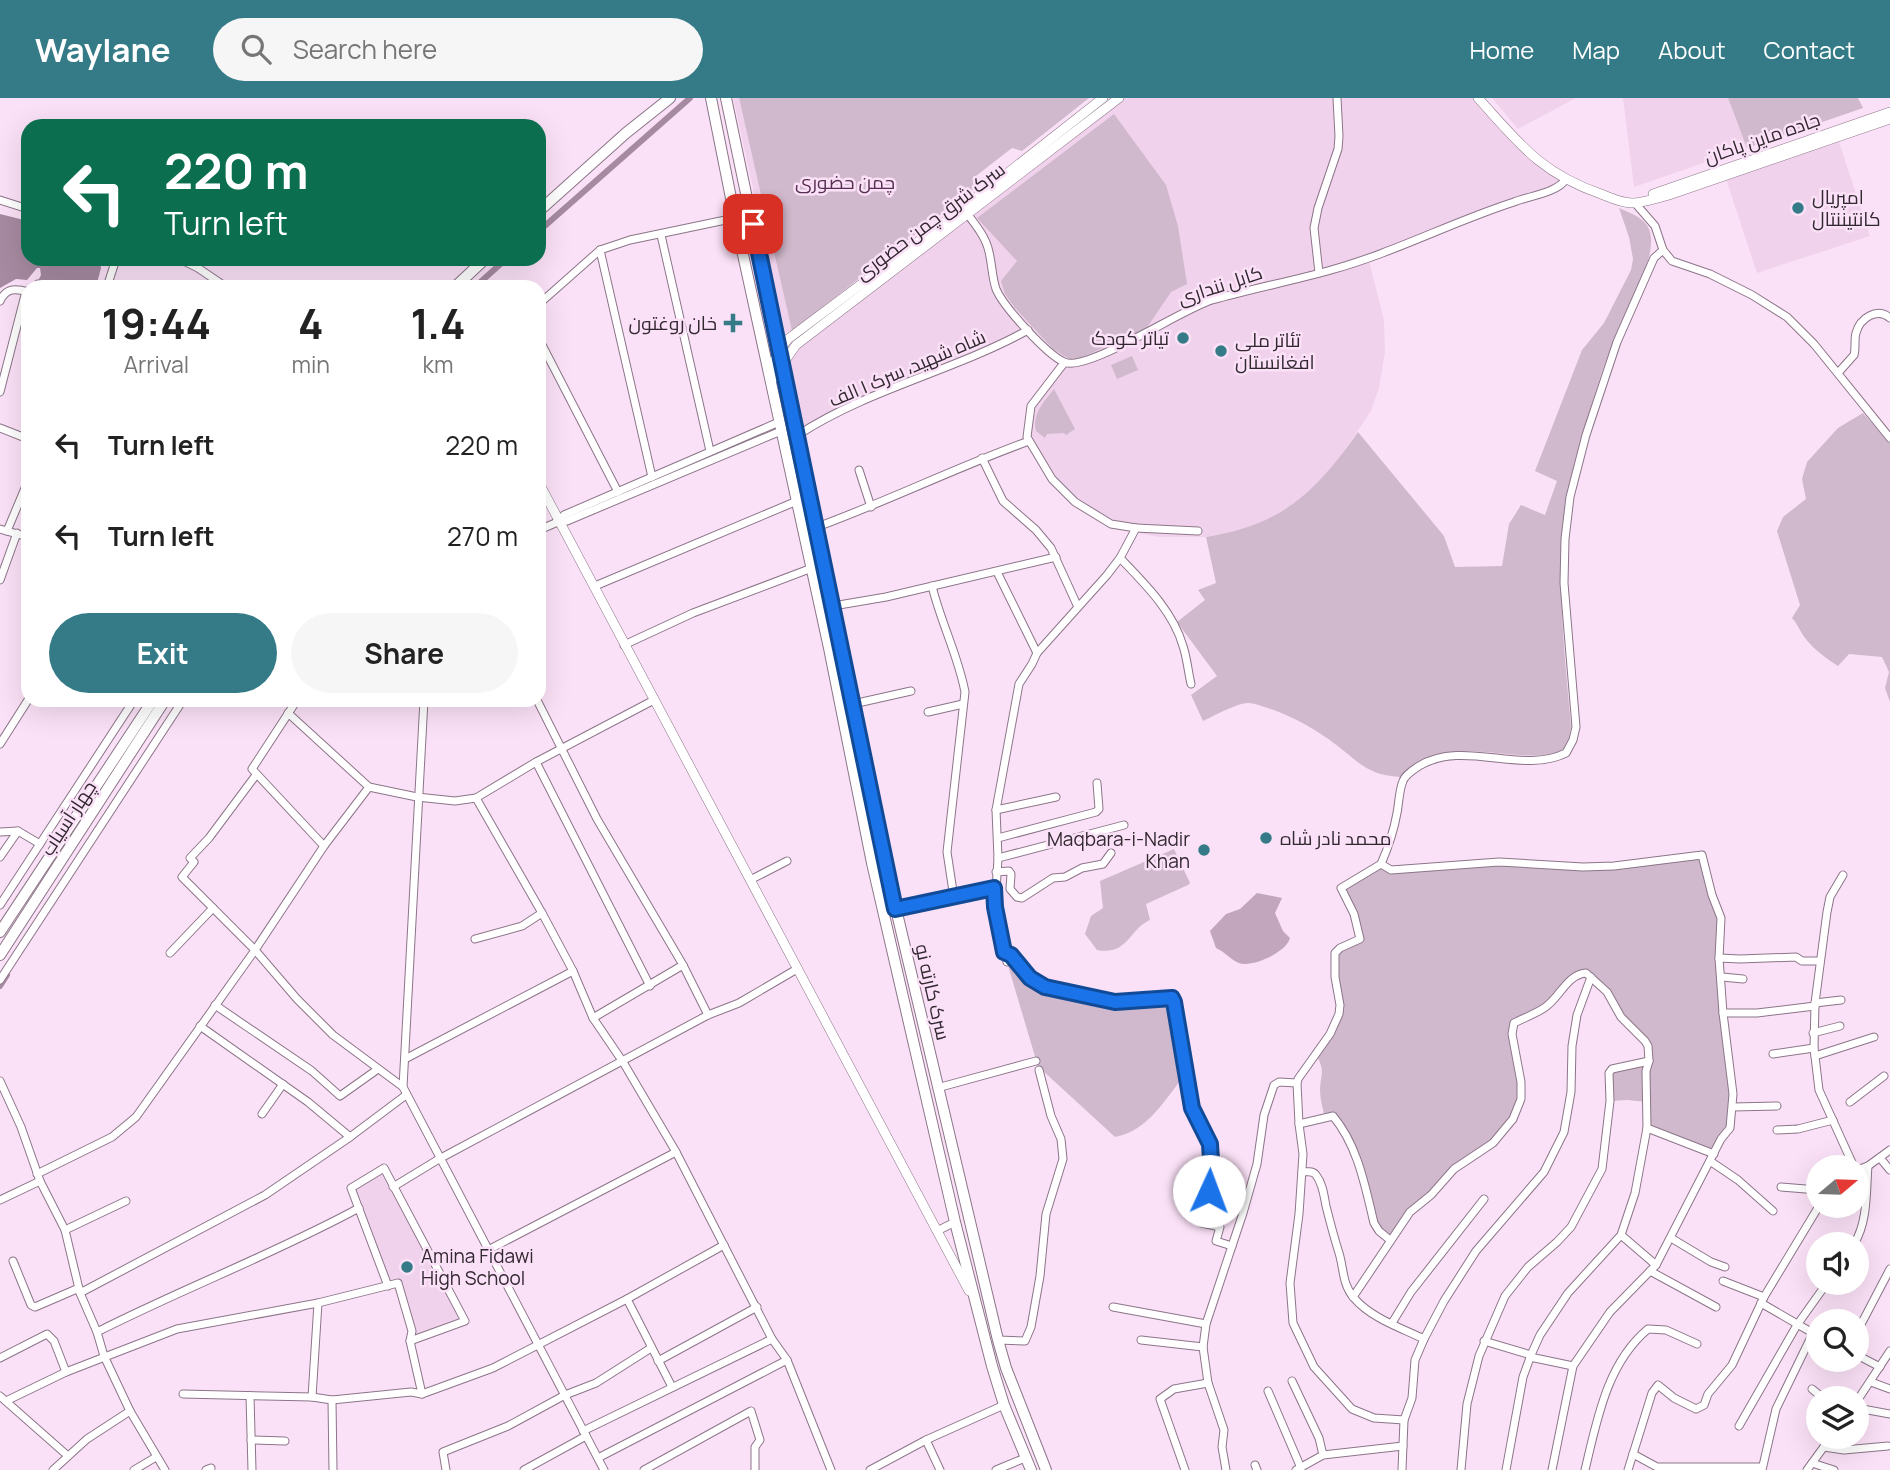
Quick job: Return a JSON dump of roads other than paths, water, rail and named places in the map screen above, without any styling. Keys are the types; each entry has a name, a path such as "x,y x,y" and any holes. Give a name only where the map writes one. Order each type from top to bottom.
{"highway":[{"path":"546,205 626,133 670,98"},
{"name":"سرک کارته نو","path":"711,98 872,863 978,1311 1004,1405 1031,1470"},
{"name":"سرک کارته نو","path":"726,98 895,909 998,1340 1006,1368 1046,1470"},
{"path":"462,280 478,266"},
{"name":"چهار آسیاب","path":"0,932 148,707"},
{"name":"چهار آسیاب","path":"0,955 160,707"},
{"path":"968,1266 980,1260"}],"main road":[{"name":"سرک شرق چمن حضوری","path":"770,375 783,365 796,345 1103,98"},
{"name":"سرک شرق چمن حضوری","path":"780,349 788,340 1119,98"},
{"path":"1478,98 1537,161 1566,179 1620,202 1635,203"},
{"name":"جاده ماین پاکان","path":"1646,200 1668,189 1890,112"},
{"name":"جاده ماین پاکان","path":"1635,203 1682,191 1890,119"},
{"path":"770,375 780,349"},
{"path":"546,496 978,1311"}],"street":[{"path":"1319,272 1314,228 1338,149 1337,98"},
{"name":"کابل ننداری","path":"1064,363 1083,362 1139,338 1188,309 1330,271 1559,187 1566,179"},
{"path":"0,200 21,207"},
{"path":"1635,203 1655,226 1663,250 1672,261 1731,285 1787,317 1838,373 1890,438"},
{"path":"965,211 982,234 989,250 993,279 1000,296 1028,330 1051,354 1064,363 1031,406 1027,421 1027,437 1052,479 1084,509 1111,524 1198,531"},
{"path":"546,298 600,250 630,240 735,218"},
{"path":"661,235 710,451"},
{"path":"600,250 652,477"},
{"path":"1404,1420 1374,1418 1352,1409 1314,1367 1293,1323 1290,1283 1300,1214 1303,1154 1297,1083 1330,1034 1339,1014 1335,953 1360,939 1354,914 1341,888 1381,864 1396,817 1403,781 1416,768 1435,758 1460,755 1549,759 1566,753 1573,740 1576,727 1564,583 1565,539 1572,488 1586,435 1617,342 1654,258 1663,250"},
{"path":"194,266 216,280"},
{"path":"0,301 3,295 11,290 21,291"},
{"path":"0,392 21,313"},
{"path":"1838,373 1854,355 1855,335 1864,320 1877,313 1890,318"},
{"name":"شاه شهید، سرک ۱ الف","path":"797,435 835,414 999,347 1028,330"},
{"path":"546,353 618,492"},
{"path":"560,521 564,515 710,451 780,426"},
{"path":"546,527 567,521 780,426"},
{"path":"0,428 21,436"},
{"path":"817,527 1029,441"},
{"path":"982,458 1003,501 1036,530 1056,557 1077,605"},
{"path":"859,470 871,507"},
{"path":"21,495 4,530 21,534"},
{"path":"595,586 797,501"},
{"path":"1007,962 995,907 994,888 998,858 996,810 1019,684 1037,653 1120,558 1136,528"},
{"path":"0,580 17,533"},
{"path":"833,606 1056,557"},
{"path":"1120,558 1153,590 1171,621 1183,646 1191,684"},
{"path":"624,645 693,613 812,568"},
{"path":"997,572 1037,653"},
{"path":"932,586 939,616 960,666 965,692 947,852 954,898"},
{"path":"853,704 911,691"},
{"path":"288,713 369,787 417,797 455,801 476,798 536,762 654,700"},
{"path":"928,712 963,704"},
{"path":"0,744 24,707"},
{"path":"0,905 129,707"},
{"path":"0,980 178,707"},
{"path":"292,707 252,767 256,775 324,846"},
{"path":"405,1091 417,797 423,707"},
{"path":"540,707 597,819 708,1015"},
{"path":"536,762 650,986"},
{"path":"256,775 209,838 190,858 194,862 182,876 333,1035 405,1091 604,1470"},
{"path":"998,838 1096,812 1097,783"},
{"path":"0,1200 112,1137 136,1117 255,950 324,846 369,787"},
{"path":"996,810 1056,797"},
{"path":"476,798 542,912 573,971 593,1018 623,1062 676,1152 772,1339 787,1360 831,1470"},
{"path":"998,858 1124,825"},
{"path":"0,832 18,831 40,844"},
{"path":"0,857 18,831"},
{"path":"996,872 1009,871 1010,889 1017,897 1022,898 1053,878 1103,864 1111,853"},
{"path":"1381,864 1391,870 1499,862 1631,865 1702,855 1721,918 1719,958 1733,1094 1730,1128 1653,1268 1610,1312 1573,1366 1552,1470"},
{"path":"750,880 787,861"},
{"path":"1843,875 1830,897 1813,1033 1819,1090 1849,1155"},
{"path":"895,909 994,888"},
{"path":"170,953 213,908"},
{"path":"475,939 522,926 542,912"},
{"path":"1004,952 1011,955 1030,978 1045,987 1115,1002 1172,998 1192,1108 1210,1144 1212,1176 1202,1223 1220,1227 1216,1241 1232,1247"},
{"path":"1719,958 1796,957 1802,961 1820,961"},
{"path":"593,1018 682,965"},
{"path":"393,1186 708,1015 739,1003 797,970"},
{"path":"405,1059 573,971"},
{"path":"1353,1297 1410,1212 1431,1195 1454,1168 1493,1143 1513,1119 1521,1099 1521,1082 1512,1034 1514,1023 1556,999 1578,974 1586,973 1591,976 1607,992 1621,1017 1645,1041 1649,1061 1646,1071 1647,1128 1634,1193 1621,1235 1568,1293 1540,1335 1531,1356 1523,1377 1506,1470"},
{"path":"1402,1470 1404,1420 1412,1398 1415,1360 1424,1339 1444,1301 1476,1251 1544,1172 1564,1132 1577,1015 1591,976"},
{"path":"1722,977 1743,979"},
{"path":"1723,1013 1757,1013 1841,1000"},
{"path":"215,1005 312,1071 340,1096 378,1069"},
{"path":"200,1026 283,1084 350,1137"},
{"path":"1813,1033 1840,1026"},
{"path":"1773,1054 1814,1052 1874,1037"},
{"path":"1461,1470 1467,1404 1484,1342 1505,1296 1528,1267 1571,1227 1602,1169 1610,1101 1609,1073 1612,1069 1649,1061"},
{"path":"937,1087 1036,1062"},
{"path":"998,1340 1025,1341 1031,1327 1044,1248 1046,1214 1063,1159 1061,1139 1051,1116 1039,1070"},
{"path":"1850,1102 1884,1076"},
{"path":"0,1082 16,1115 39,1177 65,1230 80,1291 104,1356 130,1411 165,1470"},
{"path":"1226,1470 1224,1430 1208,1384 1203,1347 1206,1324 1257,1164 1264,1115 1274,1085 1279,1082 1297,1083"},
{"path":"262,1114 283,1084"},
{"path":"13,1261 31,1305 35,1307 80,1291 265,1195 350,1137 405,1091"},
{"path":"1733,1107 1777,1106"},
{"path":"1299,1124 1333,1116 1339,1123 1359,1163 1374,1223 1390,1240"},
{"path":"1777,1130 1798,1129 1833,1120"},
{"path":"1647,1128 1712,1157 1773,1211"},
{"path":"1869,1165 1890,1150"},
{"path":"488,1250 676,1152"},
{"path":"1880,1158 1890,1170"},
{"path":"388,1286 351,1188 384,1168 465,1321 411,1341"},
{"path":"1301,1172 1316,1174 1322,1188 1334,1241 1340,1255 1341,1271 1353,1297 1374,1315 1424,1339"},
{"path":"1781,1187 1806,1189"},
{"path":"1392,1324 1410,1292 1484,1199"},
{"path":"65,1230 126,1201"},
{"path":"97,1332 185,1289 317,1231 359,1208"},
{"path":"1628,1470 1652,1393 1658,1385 1674,1398 1696,1409 1704,1405 1708,1394 1731,1365 1762,1300 1812,1218"},
{"path":"937,1231 956,1222"},
{"path":"1621,1235 1653,1268 1716,1307"},
{"path":"1671,1238 1725,1267"},
{"path":"183,1394 312,1397 332,1400 411,1392 422,1394 493,1368 627,1299 724,1244"},
{"path":"1869,1309 1890,1269"},
{"path":"1723,1281 1762,1300 1806,1329"},
{"path":"68,1456 3,1399 104,1356 177,1329 318,1303 398,1283 412,1331 411,1341 422,1394"},
{"path":"1740,1426 1797,1325 1818,1295"},
{"path":"627,1299 672,1387"},
{"path":"312,1397 318,1303"},
{"path":"658,1361 757,1307"},
{"path":"1113,1307 1206,1324"},
{"path":"1586,1470 1605,1393 1617,1367 1638,1337 1648,1329 1665,1330 1697,1345"},
{"path":"0,1358 47,1334 54,1341 66,1372"},
{"path":"524,1470 585,1433 672,1387 772,1339"},
{"path":"1141,1340 1203,1347"},
{"path":"1484,1342 1573,1366"},
{"path":"446,1470 443,1451 508,1426 565,1395 596,1382 651,1348"},
{"path":"1868,1386 1890,1351"},
{"path":"1633,1454 1657,1469 1762,1469 1776,1409 1806,1353"},
{"path":"598,1458 787,1360"},
{"path":"1869,1361 1880,1367"},
{"path":"1292,1381 1319,1438 1323,1455"},
{"path":"1871,1382 1890,1389"},
{"path":"1185,1470 1160,1399 1174,1389 1208,1384"},
{"path":"1268,1391 1299,1469 1323,1455 1403,1446"},
{"path":"250,1396 252,1470"},
{"path":"332,1400 333,1470"},
{"path":"870,1470 926,1440 1004,1405"},
{"path":"1869,1410 1890,1414"},
{"path":"53,1470 87,1439 130,1411"},
{"path":"644,1470 751,1411 760,1440 755,1447 755,1470"},
{"path":"251,1440 285,1441"},
{"path":"926,1440 940,1470"},
{"path":"1869,1448 1888,1446"},
{"path":"1823,1449 1810,1466 1834,1470"},
{"path":"1837,1449 1855,1449"},
{"path":"134,1470 156,1457"},
{"path":"996,1470 1026,1458"}],"waterway":[{"path":"546,225 690,98"},
{"path":"483,280 498,266"},
{"path":"0,986 7,975"}],"place":[{"name":"امپریال کانتیننتال","path":"1798,208"},
{"name":"خان روغتون","path":"733,323"},
{"name":"تیاتر کودک","path":"1183,338"},
{"name":"تئاتر ملی افغانستان","path":"1221,351"},
{"name":"محمد نادر شاه","path":"1266,838"},
{"name":"Maqbara-i-Nadir Khan","path":"1204,850"},
{"name":"Amina Fidawi High School","path":"407,1267"}],"park label":[{"name":"چمن حضوری","path":"845,182"}]}
